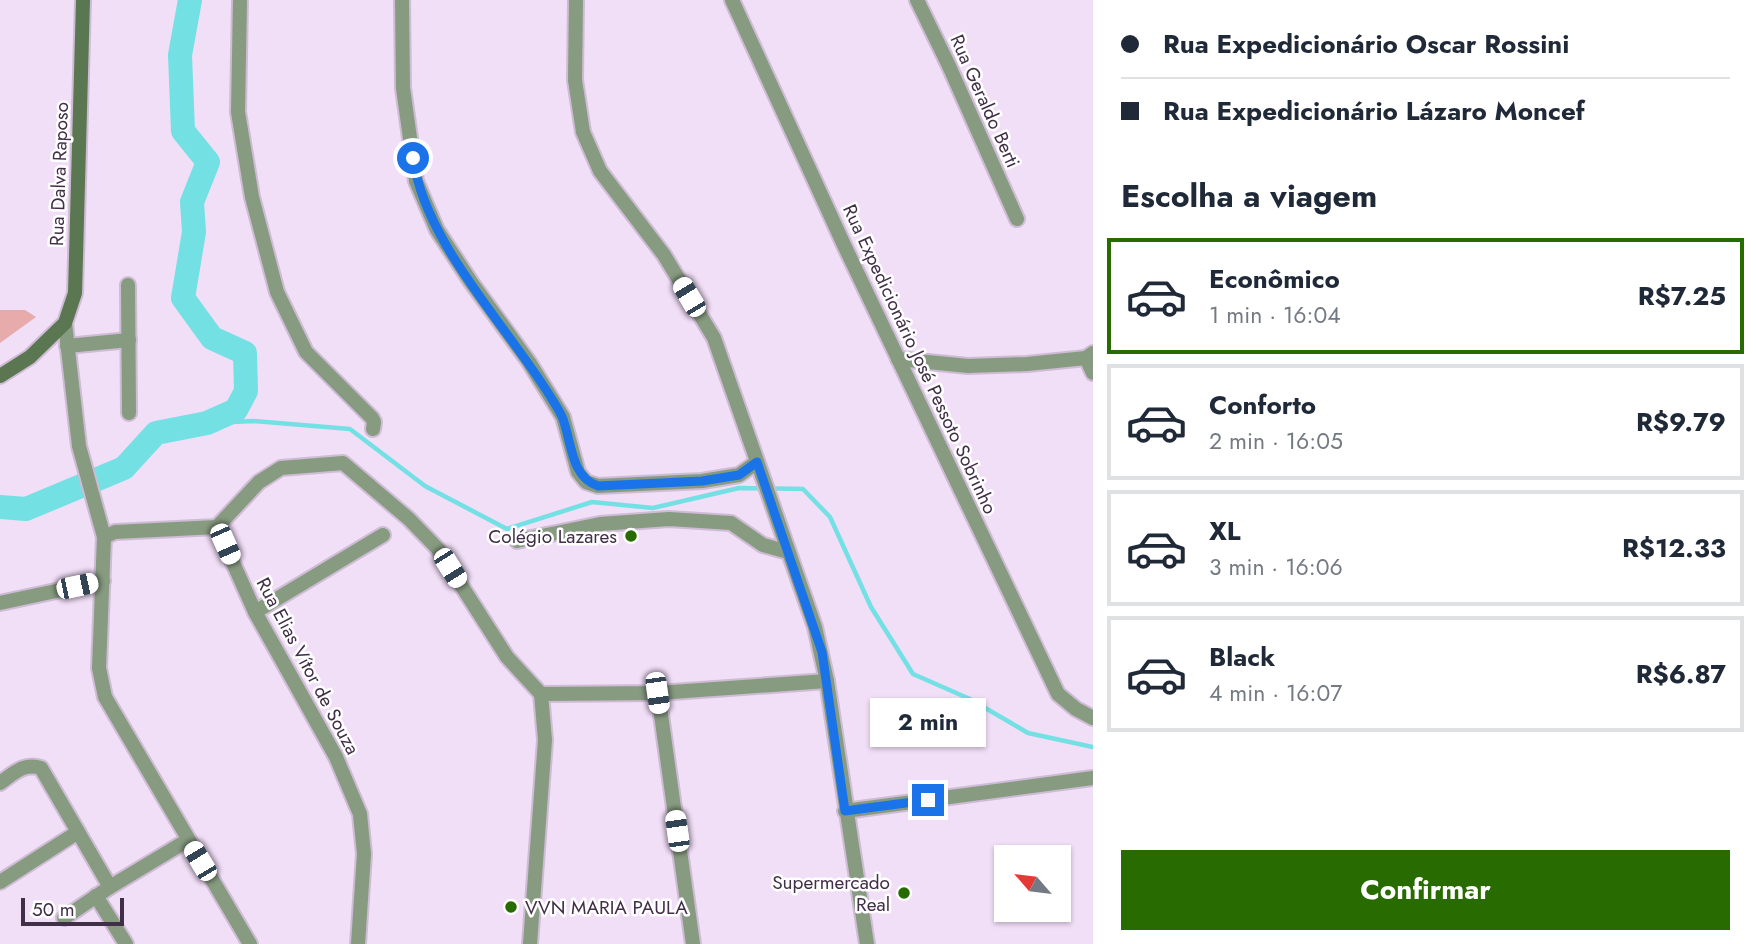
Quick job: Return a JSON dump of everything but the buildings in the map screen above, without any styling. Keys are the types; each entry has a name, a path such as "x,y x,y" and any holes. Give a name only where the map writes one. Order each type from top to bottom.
{"street":[{"name":"Rua Dalva Raposo","path":"83,0 75,293 65,323 79,441 104,537"},
{"path":"240,0 238,112 252,197 277,292 306,352 372,418 373,429"},
{"path":"402,0 403,88 416,181 437,230 529,362 563,417 578,472 586,482 598,486 702,481 739,475 758,465"},
{"path":"576,0 575,80 583,132 600,171 664,255 714,338 815,627 827,681 867,944"},
{"name":"Rua Expedicionário José Pessoto Sobrinho","path":"732,0 898,359 1058,694 1076,709 1093,718"},
{"name":"Rua Geraldo Berti","path":"916,0 949,65 1017,219"},
{"path":"128,285 129,412"},
{"path":"0,376 30,357 65,323"},
{"path":"67,346 129,340"},
{"path":"898,359 968,366 1027,364 1089,356 1093,373"},
{"path":"250,944 105,697 99,668 104,537 114,532 217,527 259,482 281,468 344,464 410,519 438,549 508,657 541,694 545,740 530,944"},
{"path":"517,541 600,524 669,519 731,523 763,545 788,552"},
{"name":"Rua Elias Vítor de Souza","path":"217,527 255,612 336,757 360,814 364,854 358,944"},
{"path":"255,612 383,536"},
{"path":"0,603 103,581"},
{"path":"541,694 657,693 827,681"},
{"path":"657,693 693,944"},
{"path":"0,783 22,767 32,765 41,768 110,887"},
{"path":"845,811 1093,778"},
{"path":"0,882 78,832"},
{"path":"64,918 188,840"},
{"path":"96,896 125,944"}],"shaded area":[{"path":"0,310 25,310 36,317 0,343"}],"waterway":[{"path":"0,507 26,509 124,468 156,433 207,423 236,410 246,391 245,353 212,338 183,298 194,232 192,202 208,162 183,131 180,55 190,0"},
{"path":"207,423 254,421 350,429 425,486 507,529 592,502 653,508 739,488 803,489 830,517 871,607 913,674 970,699 1028,733 1093,747"}],"place":[{"name":"Colégio Lazares","path":"631,536"},
{"name":"Supermercado Real","path":"904,893"},
{"name":"VVN MARIA PAULA","path":"511,907"}],"route":[{"path":"413,158 416,181 437,230 529,362 563,417 578,472 586,482 598,486 702,481 739,475 757,462 822,652 845,811 928,800"}]}
